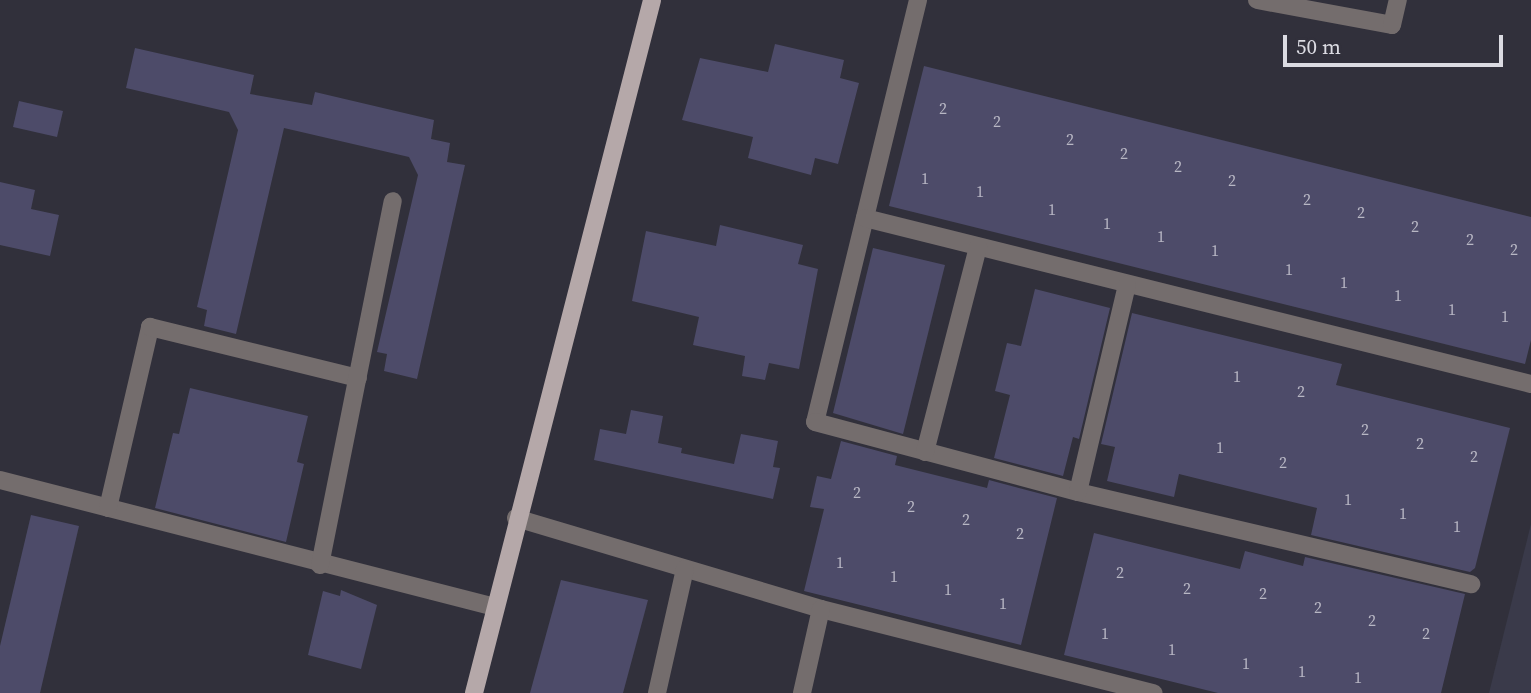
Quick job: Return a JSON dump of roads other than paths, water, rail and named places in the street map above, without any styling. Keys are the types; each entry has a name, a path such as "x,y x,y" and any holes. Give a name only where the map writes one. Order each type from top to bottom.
{"main road":[{"path":"474,693 516,518 652,0"}],"street":[{"path":"918,0 816,422 1078,492 1471,584"},
{"path":"1257,0 1392,25 1398,0"},
{"path":"320,565 393,201"},
{"path":"865,218 1531,384"},
{"path":"925,452 978,247"},
{"path":"1078,492 1127,285"},
{"path":"108,508 150,327 358,378"},
{"path":"0,480 320,565 495,607"},
{"path":"516,518 821,610 1154,693"},
{"path":"657,693 685,569"},
{"path":"802,693 821,610"}]}
